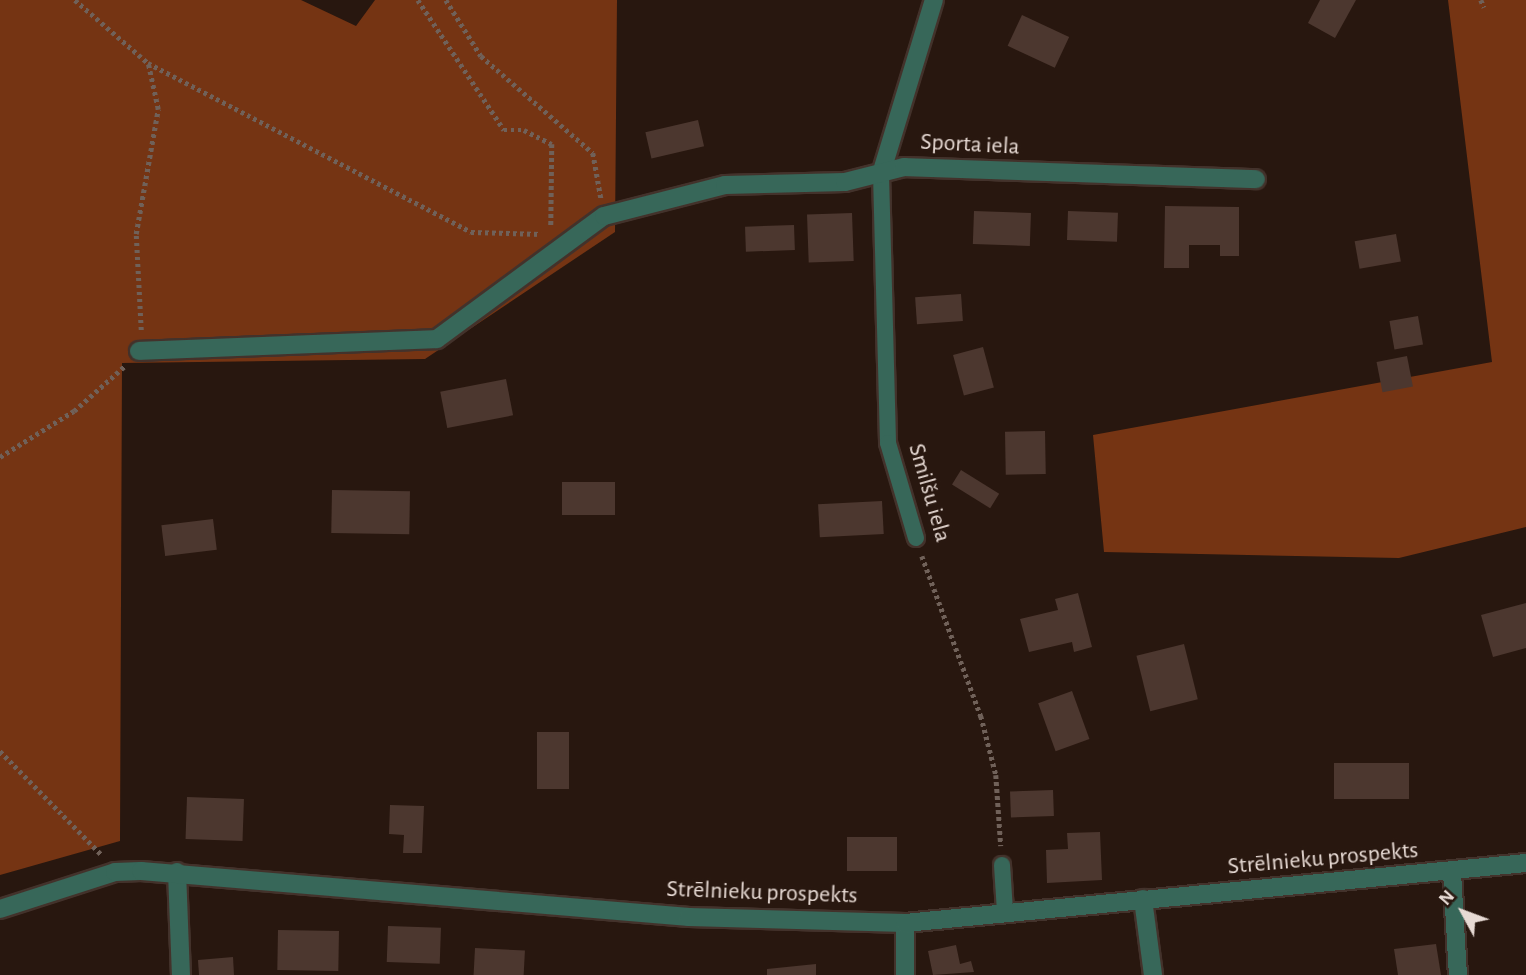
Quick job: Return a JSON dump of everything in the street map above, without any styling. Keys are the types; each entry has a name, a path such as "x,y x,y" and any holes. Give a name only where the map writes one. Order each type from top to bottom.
{"street":[{"name":"Smilšu iela","path":"916,538 888,443 881,174 934,0"},
{"name":"Sporta iela","path":"604,216 724,185 845,183 904,167 1255,179"},
{"path":"139,352 437,339 582,236 604,216"},
{"name":"Strēlnieku prospekts","path":"0,909 116,873 177,872 689,917 905,923 1005,911 1452,872 1526,863"},
{"path":"1003,865 1005,911"},
{"path":"177,872 181,975"},
{"path":"1452,872 1458,975"},
{"path":"1143,899 1153,975"},
{"path":"905,923 905,975"}],"path":[{"path":"75,0 148,63 471,232 582,236"},
{"path":"418,0 504,130 524,130 552,144 551,235"},
{"path":"446,0 481,56 593,153 604,216"},
{"path":"1481,0 1484,7"},
{"path":"0,457 74,411 139,352 143,301 135,234 158,109 148,63"},
{"name":"Smilšu iela","path":"916,538 981,716 996,775 1003,865"},
{"path":"0,751 76,824 116,873"}],"shaded area":[{"path":"0,0 301,0 356,26 375,0 617,0 615,232 425,359 122,363 120,841 0,875"},
{"path":"1448,0 1526,0 1526,527 1399,558 1104,552 1093,435 1492,362"}],"building":[{"path":"1320,0 1356,0 1335,38 1308,23"},
{"path":"1022,15 1069,37 1055,68 1008,46"},
{"path":"698,120 704,146 651,158 645,132"},
{"path":"1165,206 1239,207 1239,256 1220,256 1220,245 1189,245 1189,268 1164,268"},
{"path":"974,211 1031,213 1030,246 973,244"},
{"path":"1068,211 1118,213 1117,242 1067,240"},
{"path":"852,213 854,261 809,263 807,215"},
{"path":"794,225 795,250 746,252 745,227"},
{"path":"1396,234 1401,262 1360,269 1355,241"},
{"path":"961,294 963,321 917,324 915,297"},
{"path":"1418,316 1423,345 1394,350 1389,321"},
{"path":"983,347 994,388 964,396 953,355"},
{"path":"1407,356 1413,386 1382,392 1377,362"},
{"path":"506,379 513,415 447,428 440,392"},
{"path":"1045,431 1046,474 1006,475 1005,432"},
{"path":"961,470 999,494 990,508 952,484"},
{"path":"562,482 615,482 615,515 562,515"},
{"path":"332,490 410,491 409,534 331,533"},
{"path":"882,501 884,534 820,537 818,504"},
{"path":"213,519 217,550 165,556 161,525"},
{"path":"1078,593 1092,647 1074,652 1072,642 1029,652 1020,619 1058,610 1055,599"},
{"path":"1526,603 1526,648 1493,657 1481,615"},
{"path":"1184,644 1198,699 1150,711 1136,656"},
{"path":"1072,691 1089,739 1056,751 1038,703"},
{"path":"537,732 569,732 569,789 537,789"},
{"path":"1334,763 1409,763 1409,799 1334,799"},
{"path":"1053,790 1054,816 1011,817 1010,792"},
{"path":"187,797 244,799 242,841 186,839"},
{"path":"390,805 424,806 422,853 403,853 404,835 389,834"},
{"path":"1100,832 1102,880 1047,883 1046,850 1068,849 1067,833"},
{"path":"847,837 897,837 897,871 847,871"},
{"path":"388,926 441,928 440,964 387,962"},
{"path":"278,930 339,931 338,971 277,970"},
{"path":"1436,944 1441,975 1398,975 1394,949"},
{"path":"956,945 960,964 971,961 974,972 933,975 928,951"},
{"path":"475,948 525,951 524,975 474,975"},
{"path":"233,957 234,975 199,975 198,960"},
{"path":"816,964 816,975 767,975 767,969"}]}
